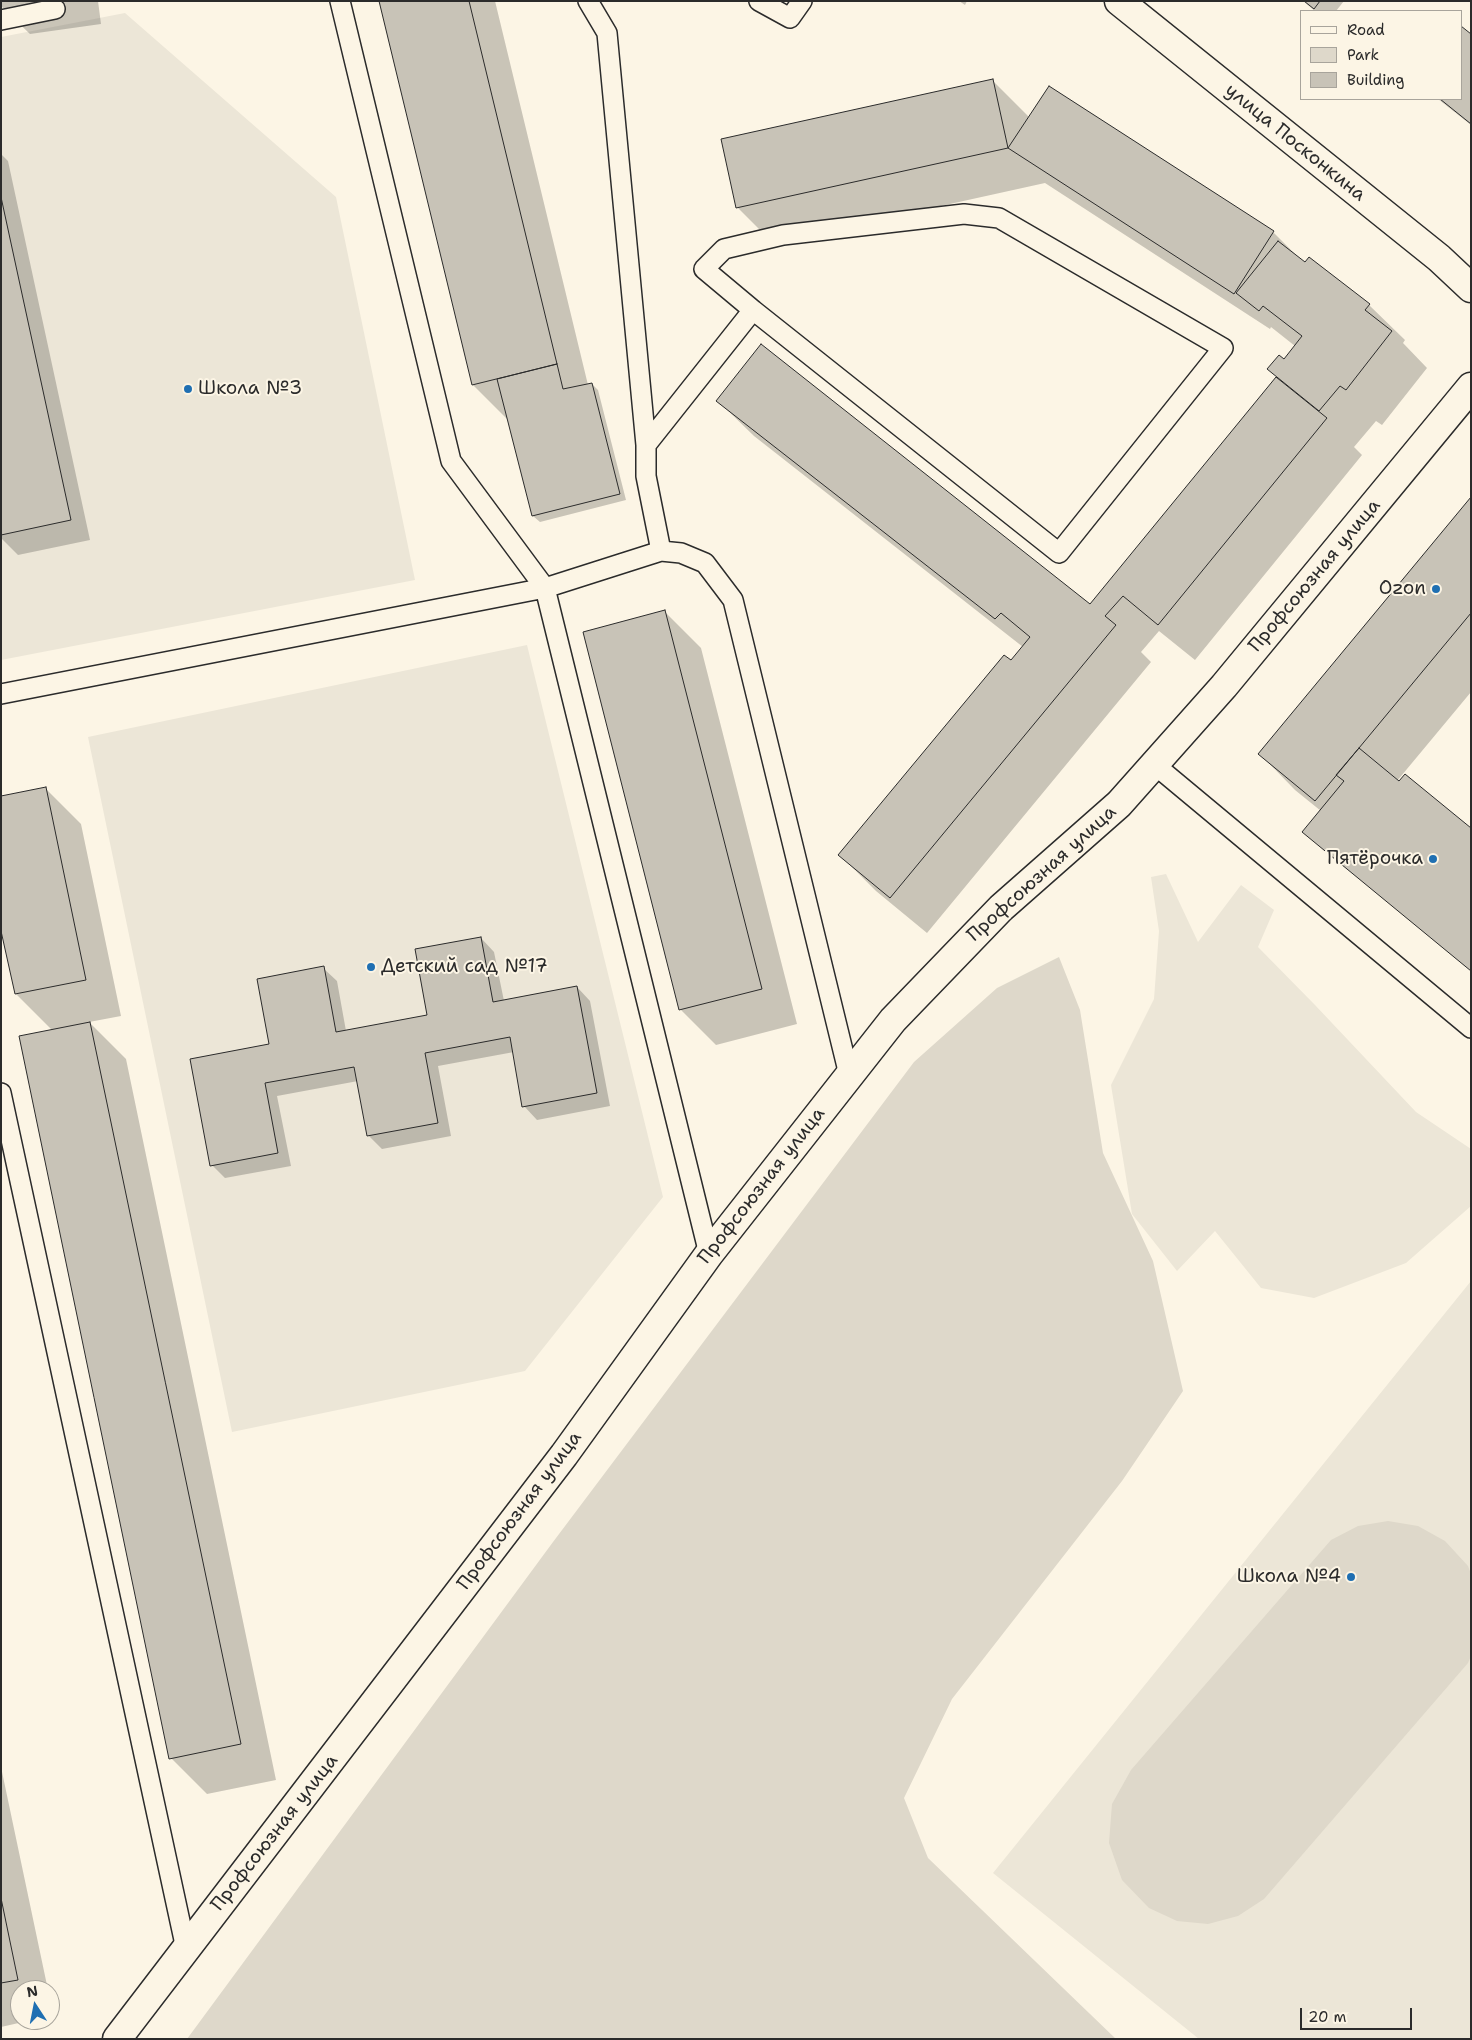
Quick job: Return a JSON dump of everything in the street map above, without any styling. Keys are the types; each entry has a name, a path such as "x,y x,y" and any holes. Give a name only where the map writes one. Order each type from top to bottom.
{"street":[{"name":"улица Посконкина","path":"1118,1 1438,258 1471,288"},
{"name":"Профсоюзная улица","path":"116,2039 564,1455 709,1254 893,1020 1001,908 1120,804 1237,671 1471,387"}],"lane":[{"path":"340,1 451,461 545,588 709,1254"},
{"path":"588,1 607,33 646,445 646,476 661,551"},
{"path":"759,1 790,18 802,1"},
{"path":"1,20 55,9"},
{"path":"964,214 999,218 1223,348 1058,553 753,310 704,269 724,249 783,235 964,214"},
{"path":"646,445 753,310"},
{"path":"1,694 545,588 661,551 681,553 705,563 733,600 850,1075"},
{"path":"1155,765 1471,1028"},
{"path":"1,1093 186,1949"}],"shaded area":[{"name":"Школа №3","path":"125,13 336,197 415,580 1,660 1,37"},
{"name":"Детский сад №17","path":"527,645 663,1197 525,1371 232,1432 88,737"},
{"path":"1166,874 1198,942 1241,885 1274,910 1258,947 1416,1112 1471,1149 1471,1206 1406,1263 1314,1298 1261,1288 1215,1231 1177,1271 1132,1214 1111,1085 1154,999 1159,931 1151,877"},
{"name":"Школа №4","path":"1471,1281 1471,2039 1199,2039 993,1873"}],"green space":[{"path":"1059,957 1080,1010 1103,1153 1153,1261 1183,1391 1122,1481 952,1699 904,1798 928,1858 1116,2039 187,2039 553,1542 914,1062 997,988"},
{"path":"1388,1521 1418,1526 1445,1541 1468,1566 1471,1574 1471,1656 1468,1663 1264,1899 1238,1916 1208,1924 1177,1921 1149,1908 1122,1880 1109,1843 1112,1804 1131,1770 1331,1540 1358,1526"}],"building":[{"path":"379,1 469,1 557,364 472,385"},
{"path":"1304,1 1320,1 1314,9"},
{"path":"1462,27 1471,34 1471,124 1441,100 1462,100"},
{"path":"993,79 1008,148 736,208 721,139"},
{"path":"1049,86 1274,231 1234,294 1008,148"},
{"path":"1,197 71,520 1,535"},
{"path":"1278,241 1305,262 1309,257 1370,304 1365,310 1392,331 1346,390 1340,386 1319,411 1267,369 1279,355 1284,359 1302,336 1263,306 1259,311 1236,293"},
{"path":"761,344 1090,604 1276,377 1327,418 1158,625 1123,596 1105,616 1116,625 890,898 838,855 1004,655 1011,660 1030,637 1001,613 995,619 716,401"},
{"path":"557,364 563,389 592,383 620,494 532,516 497,379"},
{"path":"1471,497 1471,613 1315,801 1258,754"},
{"path":"665,610 762,989 679,1010 583,632"},
{"path":"1359,748 1399,781 1405,774 1471,828 1471,971 1302,832 1344,781 1336,775"},
{"path":"46,787 86,980 15,994 1,931 1,796"},
{"path":"481,937 493,1002 577,986 597,1093 522,1107 510,1037 425,1053 438,1123 367,1136 354,1067 265,1083 278,1153 210,1166 190,1059 269,1044 257,979 324,966 336,1032 427,1015 415,949"},
{"path":"90,1022 241,1744 169,1759 19,1036"},
{"path":"1,1898 18,1980 1,1983"}],"place":[{"name":"Школа №3","path":"188,389"},
{"name":"Ozon","path":"1436,589"},
{"name":"Пятёрочка","path":"1433,859"},
{"name":"Детский сад №17","path":"371,967"},
{"name":"Школа №4","path":"1351,1577"}]}
